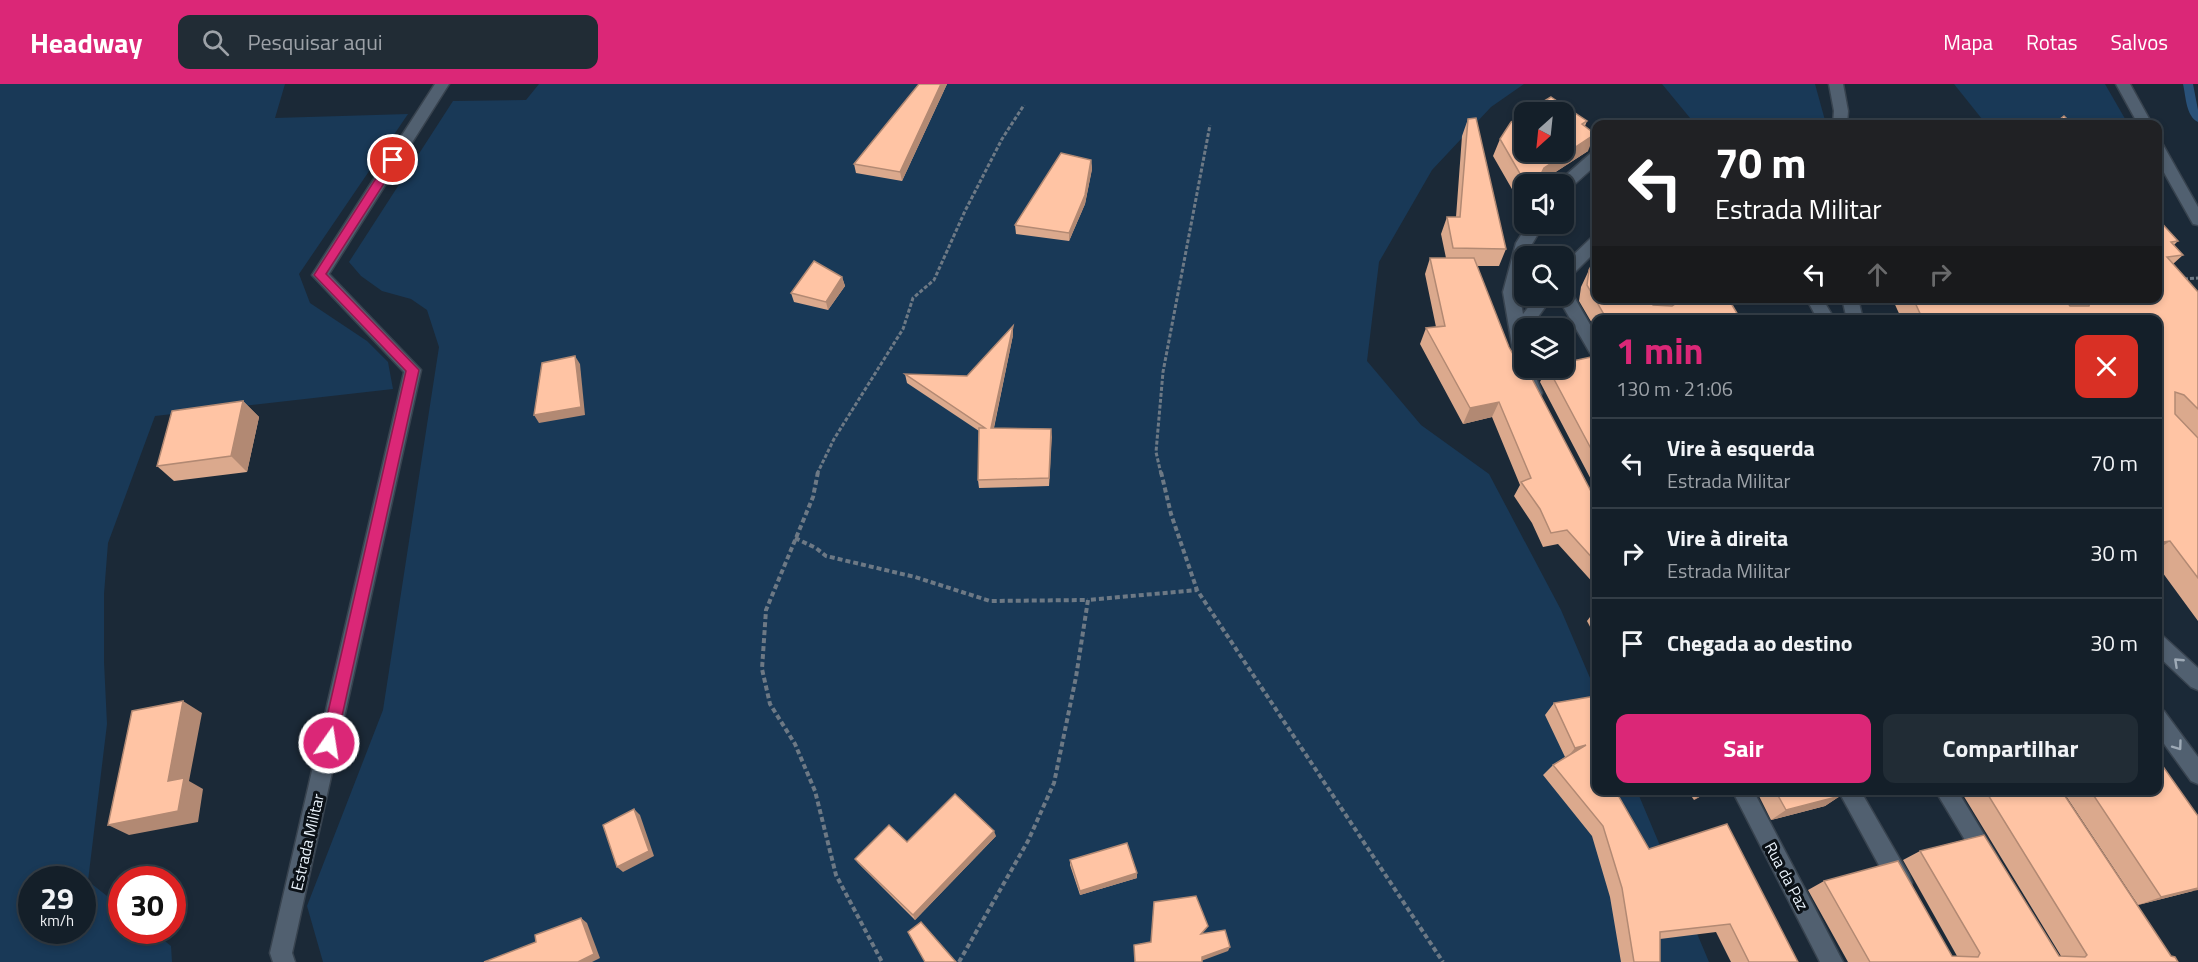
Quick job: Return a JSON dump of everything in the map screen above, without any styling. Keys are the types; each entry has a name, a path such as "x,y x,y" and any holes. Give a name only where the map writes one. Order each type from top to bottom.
{"street":[{"name":"Estrada Militar","path":"284,962 281,953 413,370 320,275 442,84"},
{"path":"1836,84 1840,120"},
{"path":"2123,84 2143,120"},
{"path":"2162,156 2198,220"},
{"path":"1574,176 1592,160"},
{"path":"1516,318 1511,292 1524,243 1530,234"},
{"path":"1574,263 1592,246"},
{"path":"1571,306 1592,343"},
{"path":"1527,378 1541,406"},
{"path":"2162,648 2198,681"},
{"path":"2162,725 2198,774"},
{"name":"Rua da Paz","path":"1745,795 1832,962"},
{"path":"1851,795 1912,902"},
{"path":"1948,795 1995,871"}],"path":[{"path":"882,962 836,875 815,791 795,744 770,704 762,669 766,610 813,497 818,471 830,447 903,329 914,298 934,280 965,211 1002,139 1024,105"},
{"path":"1210,125 1164,372 1156,452 1171,514 1197,590 1443,962"},
{"path":"2178,280 2198,278"},
{"path":"795,538 816,548 826,556 915,577 990,601 1089,600 1197,590"},
{"path":"959,962 1028,841 1054,783 1089,600"}],"shaded area":[{"path":"0,84 285,84 275,118 408,114 299,274 310,303 367,341 388,362 393,389 155,416 108,543 104,594 107,724 90,866 18,866 18,944 96,944 96,887 108,897 108,944 168,944 171,946 172,962 0,962"},
{"path":"539,84 1524,84 1491,107 1432,170 1379,262 1367,361 1421,425 1489,474 1561,610 1592,683 1592,795 1639,795 1709,962 323,962 307,906 383,710 439,347 427,310 411,299 382,291 361,276 349,262 453,101 526,100"},
{"path":"1662,84 1815,84 1825,120 1692,120"},
{"path":"1954,84 2105,84 2126,120 1983,120"}],"building":[{"path":"919,84 941,84 900,172 854,164"},
{"path":"1551,97 1558,102 1543,102"},
{"path":"1574,112 1587,121 1582,124 1592,132 1592,136 1574,148"},
{"path":"1476,118 1506,249 1453,248 1447,217 1460,217 1468,119"},
{"path":"1514,120 1514,162 1553,162 1544,168 1541,174 1520,174 1500,139"},
{"path":"1061,153 1091,160 1085,195 1069,233 1015,225"},
{"path":"2162,223 2178,241 2171,242 2183,255 2167,257 2198,292 2198,409 2184,395 2175,392 2175,414 2198,438 2198,578 2170,541 2162,541 2162,315 1921,315 1915,303 2068,303 2070,306 2089,306 2090,303 2162,303"},
{"path":"1430,258 1474,258 1514,356 1514,378 1532,378 1592,493 1592,558 1567,530 1551,533 1540,509 1521,482 1531,478 1499,402 1470,408 1426,328 1445,326"},
{"path":"814,261 842,277 826,302 791,293"},
{"path":"1592,264 1592,294 1587,285"},
{"path":"1597,303 1652,303 1653,305 1672,306 1674,303 1731,303 1738,315 1604,315"},
{"path":"1013,326 991,428 1051,429 1049,478 978,480 979,428 985,428 905,374 967,376"},
{"path":"575,356 581,407 534,415 542,363"},
{"path":"1592,357 1592,450 1553,378 1574,378 1574,361"},
{"path":"243,401 231,456 157,466 172,411"},
{"path":"1592,697 1592,795 1618,795 1649,849 1727,824 1798,962 1749,962 1730,924 1660,932 1660,962 1634,962 1622,888 1603,826 1553,765 1586,745 1575,748 1554,703"},
{"path":"183,701 168,781 184,778 178,811 108,825 132,711"},
{"path":"2162,765 2198,816 2198,888 2161,897 2093,795 2162,795"},
{"path":"955,794 994,831 913,915 855,859 889,825 907,842"},
{"path":"1778,795 1840,796 1786,810"},
{"path":"1988,795 2064,795 2171,956 2175,957 2178,962 1870,962 1824,881 1898,861 1952,956 1978,957 1980,953 1920,851 1984,835 2059,956 2085,957 2087,955"},
{"path":"634,809 649,851 617,867 603,825"},
{"path":"1127,843 1137,873 1080,891 1070,860"},
{"path":"1196,896 1208,926 1201,934 1225,930 1230,947 1202,957 1202,962 1135,962 1134,945 1151,942 1154,902"},
{"path":"581,918 594,954 578,962 484,962 536,942 535,935"},
{"path":"921,922 956,962 925,962 908,932"}],"waterway":[{"path":"2188,84 2194,114 2198,119"}],"route":[{"path":"329,743 413,370 320,275 393,160"}]}
